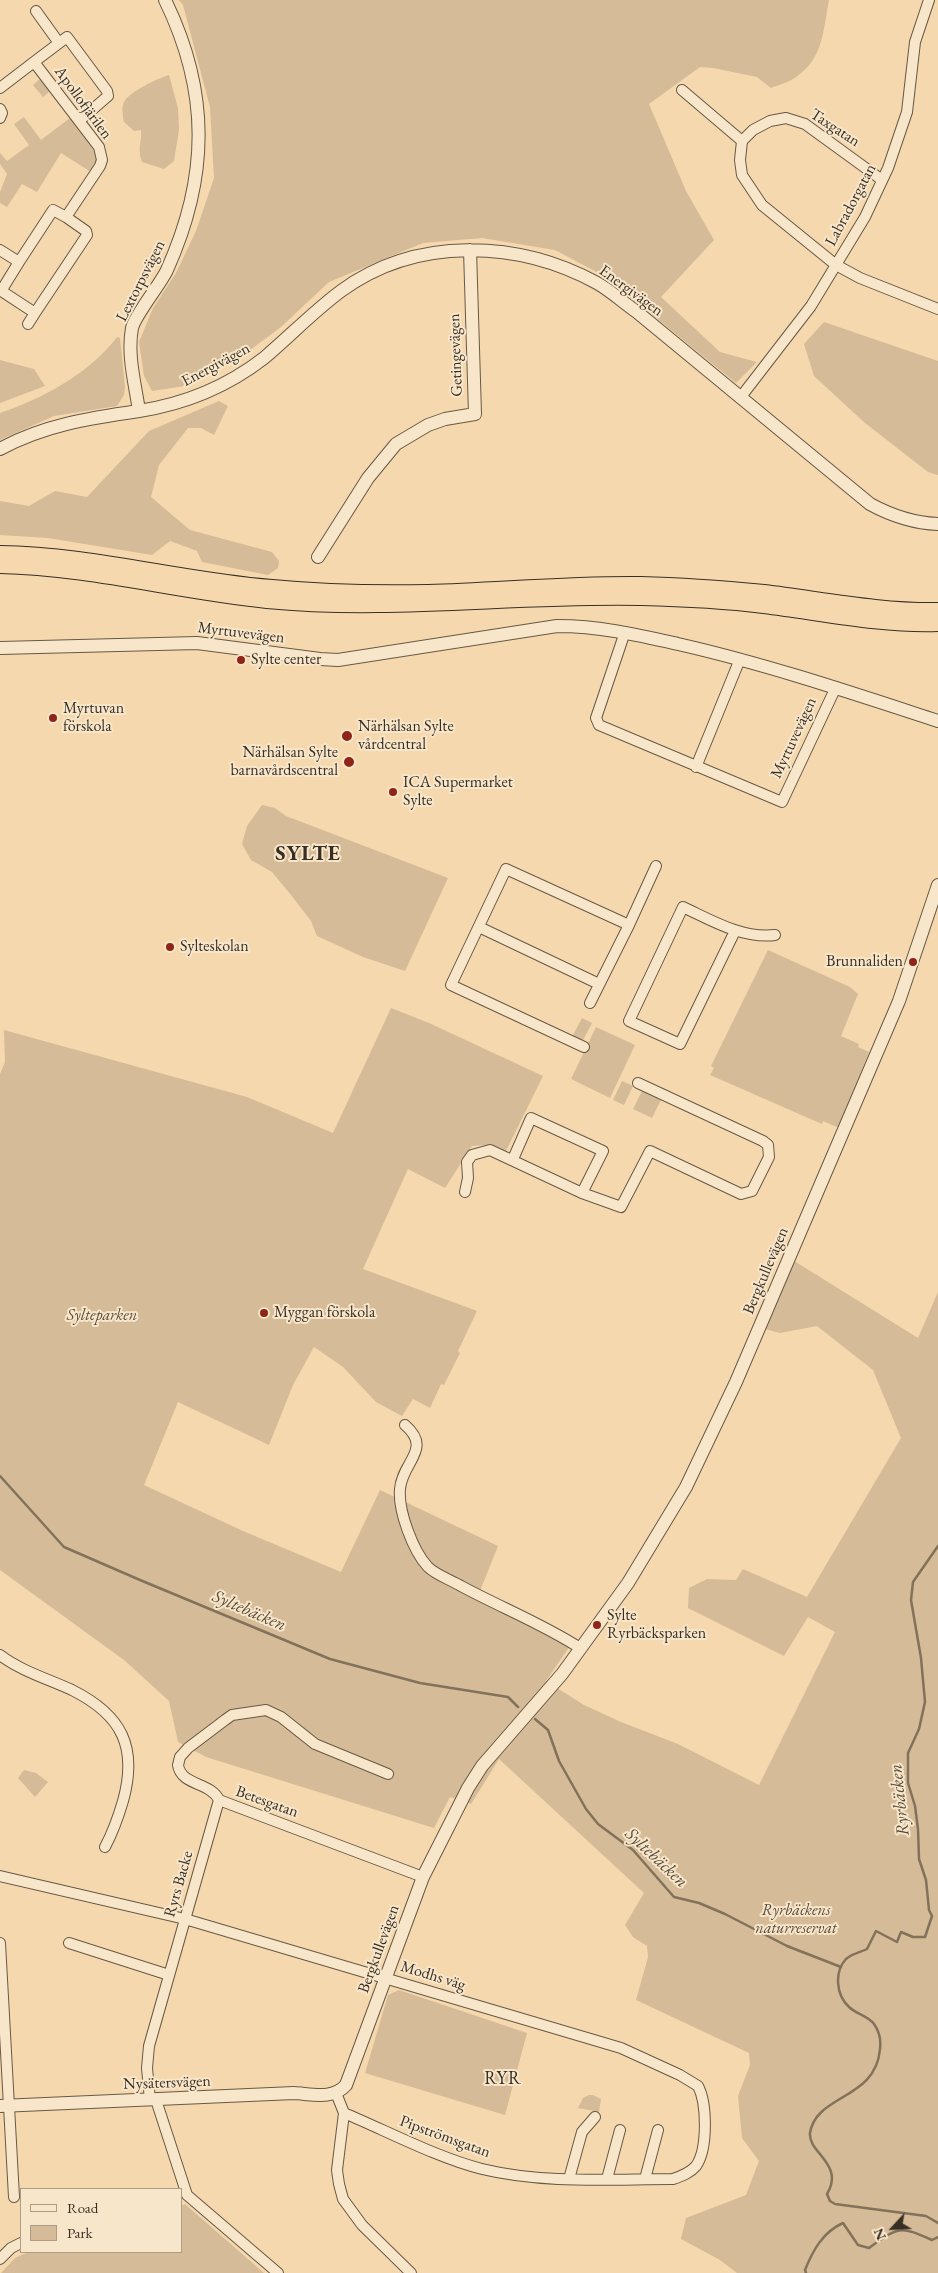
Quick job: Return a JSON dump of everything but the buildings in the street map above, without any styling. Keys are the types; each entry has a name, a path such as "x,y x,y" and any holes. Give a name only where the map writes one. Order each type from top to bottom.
{"highway":[{"path":"0,554 60,557 219,582 315,592 430,593 639,585 719,589 899,610 938,611"},
{"path":"0,565 60,569 217,594 314,603 430,604 640,597 728,602 898,622 938,623"}],"street":[{"name":"Lextorpsvägen","path":"139,411 129,346 133,325 166,272 184,229 194,195 200,152 198,109 189,62 165,0"},
{"name":"Labradorgatan","path":"740,398 811,306 865,217 882,180 907,112 915,42 929,0"},
{"path":"36,11 59,43"},
{"path":"34,62 67,37 107,91 106,100 78,120"},
{"name":"Apollofjärilen","path":"0,88 34,62 99,147 102,160 100,166 66,217"},
{"path":"682,90 742,141 740,160 742,176 748,188 762,205 836,265 860,278 938,309"},
{"path":"0,109 2,113 0,118"},
{"name":"Taxgatan","path":"742,141 753,130 770,121 786,118 806,124 882,180"},
{"path":"28,324 87,236 86,231 53,210 1,291 35,313"},
{"path":"0,250 19,262"},
{"name":"Getingevägen","path":"318,557 368,478 396,444 428,424 475,414 470,250"},
{"name":"Energivägen","path":"139,411 187,399 213,389 240,374 264,358 344,289 394,264 448,251 502,251 535,258 566,268 598,284 637,312 870,504 903,519 938,524"},
{"path":"0,449 52,427 84,419 139,411"},
{"name":"Myrtuvevägen","path":"0,648 197,643 338,660 558,626 579,626 625,632 740,659 836,687 938,721"},
{"name":"Myrtuvevägen","path":"625,632 596,722 696,767 782,802 836,687"},
{"path":"696,767 740,659"},
{"path":"590,1003 656,866"},
{"path":"584,1047 451,985 506,869 629,925"},
{"name":"Bergkullevägen","path":"336,2093 346,2085 351,2076 423,1877 460,1804 482,1766 562,1674 628,1583 686,1487 736,1382 899,1001 938,886"},
{"path":"735,931 680,1044 629,1021 682,907 735,931 774,936"},
{"path":"479,927 599,984"},
{"path":"465,1192 468,1178 467,1162 472,1156 490,1150 513,1159 582,1193 621,1207 650,1151 741,1194 752,1192 769,1157 770,1150 768,1145 638,1083"},
{"path":"513,1159 531,1118 603,1151 582,1193"},
{"path":"405,1424 414,1432 417,1448 400,1489 401,1502 412,1541 429,1568 580,1648"},
{"path":"2,1660 94,1703 116,1724 122,1734 128,1755 128,1778 115,1830 105,1847"},
{"name":"Betesgatan","path":"388,1774 315,1744 275,1713 266,1710 232,1715 188,1748 178,1762 178,1769 181,1774 188,1780 212,1790 218,1800 423,1877"},
{"name":"Ryrs Backe","path":"181,2188 153,2100 147,2068 149,2046 218,1800"},
{"name":"Modhs väg","path":"0,1876 185,1920 386,1977 621,2048 680,2075 698,2086 703,2101 704,2140 702,2156 695,2168 686,2174"},
{"path":"0,1943 5,2106 14,2197"},
{"path":"69,1943 169,1976"},
{"path":"336,2093 344,2113 337,2170 343,2199 362,2225 407,2272"},
{"name":"Nysätersvägen","path":"5,2106 336,2093"},
{"name":"Pipströmsgatan","path":"344,2113 457,2161 482,2169 517,2175 569,2179 673,2179 686,2174"},
{"path":"569,2179 582,2132 595,2117"},
{"path":"607,2179 620,2130"},
{"path":"645,2179 658,2130"},
{"path":"184,2196 278,2273"},
{"path":"0,2259 11,2248 20,2244"}],"green space":[{"path":"179,0 829,0 821,43 817,52 805,69 793,79 771,88 757,77 700,67 649,104 686,191 714,240 661,297 720,352 757,362 736,383 606,277 555,250 482,238 423,243 329,282 281,327 234,362 185,386 152,391 144,376 139,342 153,308 176,273 196,231 214,178 210,107 183,5"},
{"path":"169,75 178,108 179,130 174,161 164,169 142,162 140,149 141,130 134,131 124,122 122,109 124,102 132,94 151,82"},
{"path":"40,79 50,91 43,97 33,85"},
{"path":"24,117 41,140 70,118 100,159 91,172 61,153 37,192 22,184 7,207 0,203 0,192 7,174 0,164 0,153 7,161 29,145 14,124"},
{"path":"824,322 938,361 938,475 928,472 865,423 814,376 804,344"},
{"path":"117,337 120,338 125,387 124,395 117,406 54,416 0,440 0,413 32,400 64,383 93,362"},
{"path":"0,360 34,369 45,386 0,403"},
{"path":"219,401 228,406 214,435 201,428 188,428 159,465 151,497 190,530 272,552 279,561 278,568 268,575 202,562 197,551 170,541 152,555 48,538 0,535 0,501 29,506 55,491 87,497 149,431"},
{"path":"262,805 275,808 286,816 448,878 405,971 363,957 317,936 311,921 272,872 251,860 242,844 247,826"},
{"path":"768,950 850,987 858,994 841,1036 859,1044 858,1047 869,1052 839,1128 823,1121 822,1124 710,1075 714,1068 711,1066"},
{"path":"391,1008 429,1023 543,1076 505,1153 487,1145 472,1146 445,1188 408,1169 363,1269 477,1311 458,1351 460,1353 444,1385 441,1384 430,1408 413,1399 402,1416 376,1402 343,1367 314,1347 293,1385 269,1445 178,1402 144,1485 243,1531 341,1572 380,1490 498,1546 480,1591 574,1640 546,1681 584,1705 621,1722 678,1744 759,1785 835,1632 808,1617 784,1656 688,1608 689,1588 707,1579 736,1580 743,1569 807,1597 901,1438 873,1370 817,1326 780,1333 765,1329 791,1259 918,1338 938,1292 938,2273 737,2273 720,2260 681,2239 686,2218 746,2195 759,2161 742,2138 738,2096 750,2065 749,2053 636,2000 648,1957 647,1946 633,1937 625,1925 644,1893 499,1759 471,1804 450,1797 434,1828 206,1757 178,1742 169,1701 124,1660 0,1570 0,1074 5,1062 4,1030 247,1097 333,1133"},
{"path":"582,1018 592,1023 582,1042 572,1037"},
{"path":"596,1027 635,1045 610,1098 571,1079"},
{"path":"622,1081 633,1086 624,1105 613,1100"},
{"path":"642,1091 661,1100 652,1118 633,1109"},
{"path":"24,1770 36,1773 48,1782 35,1797 18,1778"},
{"path":"399,1990 527,2033 505,2115 365,2073 388,1995"},
{"path":"589,2095 601,2099 599,2112 578,2108 583,2098"},
{"path":"185,2204 264,2273 1,2273 15,2258 26,2253 182,2253 182,2206"}],"waterway":[{"name":"Syltebäcken","path":"0,1476 64,1547 330,1659 420,1683 508,1697 518,1707"},
{"name":"Ryrbäcken","path":"938,1546 913,1582 911,1600 921,1658 925,1702 919,1729 908,1753 908,1783 915,1806 919,1859 926,1880 929,1910 932,1916 925,1937 913,1937 901,1932 897,1942 876,1931 867,1949 853,1954 842,1964 838,1977 841,1996 852,2009 874,2024 879,2036 880,2049 876,2066 868,2078 858,2088 823,2111 815,2120 810,2133 814,2147 829,2167 832,2175 827,2194 830,2201 835,2204 926,2216 938,2223"},
{"name":"Syltebäcken","path":"535,1719 548,1730 559,1761 586,1809 598,1824 633,1850 674,1897 699,1903 725,1914 787,1946 841,1967"},
{"name":"Ryrbäcken","path":"806,2273 805,2270 819,2242 830,2231 843,2223 858,2245 869,2248 886,2236 899,2230 912,2232 932,2240 938,2237"}],"place":[{"name":"Sylte center","path":"241,660"},
{"name":"Myrtuvan förskola","path":"53,718"},
{"name":"Närhälsan Sylte vårdcentral","path":"347,736"},
{"name":"Närhälsan Sylte barnavårdscentral","path":"349,762"},
{"name":"ICA Supermarket Sylte","path":"393,792"},
{"name":"Sylteskolan","path":"170,947"},
{"name":"Brunnaliden","path":"913,962"},
{"name":"Myggan förskola","path":"264,1313"},
{"name":"Sylte Ryrbäcksparken","path":"597,1625"}],"district":[{"name":"SYLTE","path":"308,854"},
{"name":"RYR","path":"503,2079"}],"park label":[{"name":"Sylteparken","path":"102,1316"},
{"name":"Ryrbäckens naturreservat","path":"796,1920"}]}
